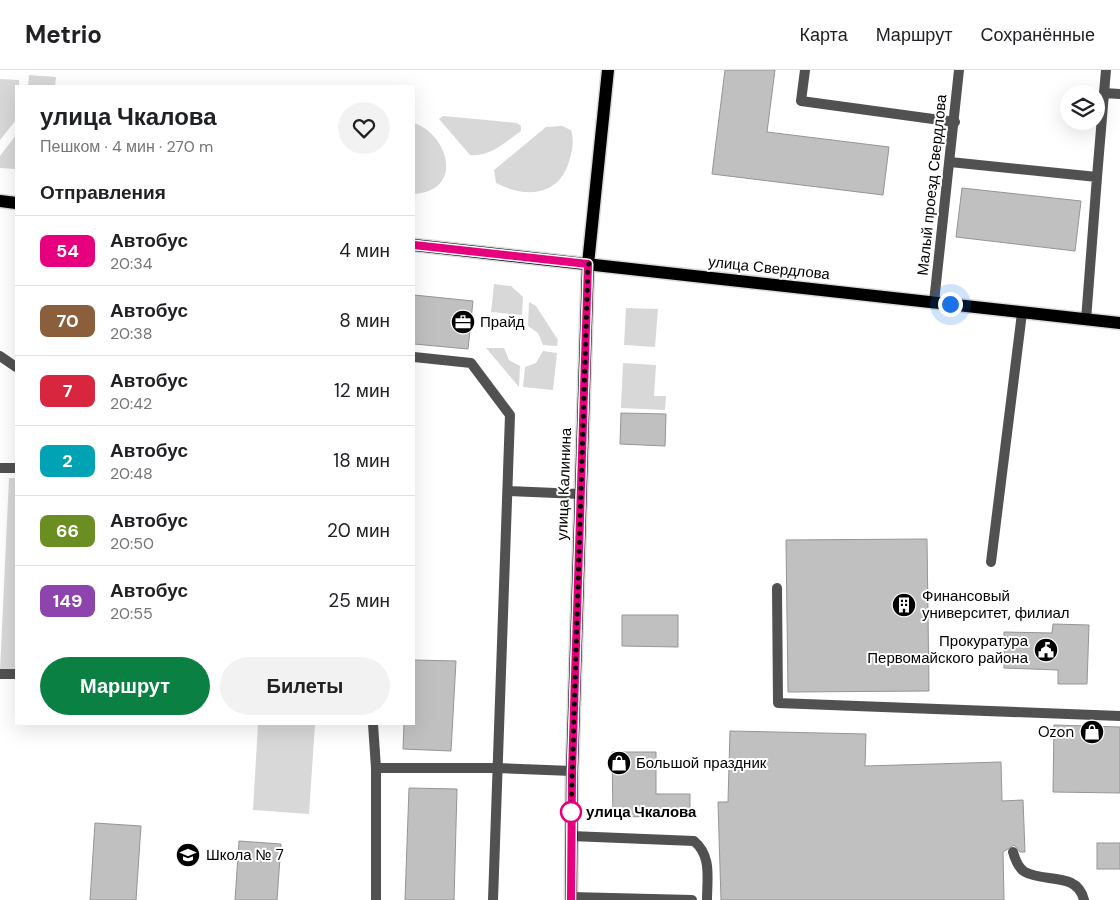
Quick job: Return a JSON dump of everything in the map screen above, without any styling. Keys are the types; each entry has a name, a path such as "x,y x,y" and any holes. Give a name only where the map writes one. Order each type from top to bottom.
{"main road":[{"name":"улица Калинина","path":"571,898 572,772 588,264 608,70"},
{"path":"0,201 15,203"},
{"name":"улица Свердлова","path":"415,245 1120,323"}],"street":[{"path":"805,70 801,101 955,122"},
{"name":"Малый проезд Свердлова","path":"934,302 955,122 959,70"},
{"path":"1105,85 1106,70"},
{"path":"1105,93 1120,94"},
{"path":"1086,320 1101,130"},
{"path":"950,162 1097,177"},
{"path":"991,562 1022,313"},
{"path":"0,356 15,366"},
{"path":"415,357 471,363 510,415 492,900"},
{"path":"0,468 15,468"},
{"path":"508,491 580,494"},
{"path":"777,588 778,703 1120,716"},
{"path":"0,674 15,674"},
{"path":"373,725 376,768 376,900"},
{"path":"376,768 496,768 572,772"},
{"path":"571,836 694,841 702,847 706,857 707,900"},
{"path":"1013,852 1016,862 1025,872 1067,880 1081,892 1084,900"},
{"path":"571,898 692,900"}],"shaded area":[{"path":"29,75 56,77 55,85 28,85"},
{"path":"0,79 19,80 19,85 15,85 15,121 0,140"},
{"path":"443,116 517,123 521,126 521,131 485,154 470,155 439,119"},
{"path":"415,124 426,129 436,139 443,150 446,162 445,173 440,183 430,191 415,194"},
{"path":"562,126 571,130 573,144 566,171 551,187 531,192 519,191 496,183 494,170 546,127"},
{"path":"15,136 15,169 0,168 0,156"},
{"path":"494,284 511,286 523,297 522,315 491,312"},
{"path":"529,302 536,306 558,340 557,346 543,345 538,333 528,326"},
{"path":"626,308 658,309 655,347 624,345"},
{"path":"486,348 504,348 509,360 520,366 519,387"},
{"path":"543,351 557,353 553,390 523,387 525,367 536,363"},
{"path":"623,363 656,365 654,396 666,396 665,410 621,408"},
{"path":"9,478 15,478 15,670 0,670"},
{"path":"258,725 315,725 309,814 253,810"}],"building":[{"path":"725,70 775,70 767,132 889,147 883,195 712,174"},
{"path":"962,188 1081,201 1075,251 956,237"},
{"path":"415,295 473,301 468,349 415,344"},
{"path":"621,413 666,414 665,446 620,444"},
{"name":"Финансовый университет, филиал","path":"927,539 929,691 788,692 786,540"},
{"path":"622,615 678,615 678,647 622,646"},
{"name":"Прокуратура Первомайского района","path":"1053,624 1089,625 1087,684 1058,684 1058,670 1004,668 1004,632 1052,633"},
{"path":"415,660 456,661 451,751 403,749 404,725 415,725"},
{"path":"1054,725 1120,727 1120,793 1053,792"},
{"path":"730,731 866,734 865,766 1001,762 1002,801 1023,800 1025,852 1020,852 1014,845 1003,852 1004,900 721,900 718,802 728,802"},
{"path":"612,752 656,752 656,794 690,794 690,816 613,817"},
{"path":"409,788 457,789 454,900 405,900"},
{"path":"95,823 141,826 136,900 90,900"},
{"path":"239,841 281,844 277,900 235,900"},
{"path":"1097,843 1120,843 1120,869 1097,869"}],"bus line":[{"name":"54","path":"415,245 588,264 572,772 571,900"}],"place":[{"name":"Прайд","path":"463,322"},
{"name":"Финансовый университет, филиал","path":"904,605"},
{"name":"Прокуратура Первомайского района","path":"1046,650"},
{"name":"Ozon","path":"1092,732"},
{"name":"Большой праздник","path":"619,763"},
{"name":"улица Чкалова","path":"571,812"},
{"name":"Школа № 7","path":"188,855"}],"route":[{"path":"571,812 588,264 950,304"}]}
